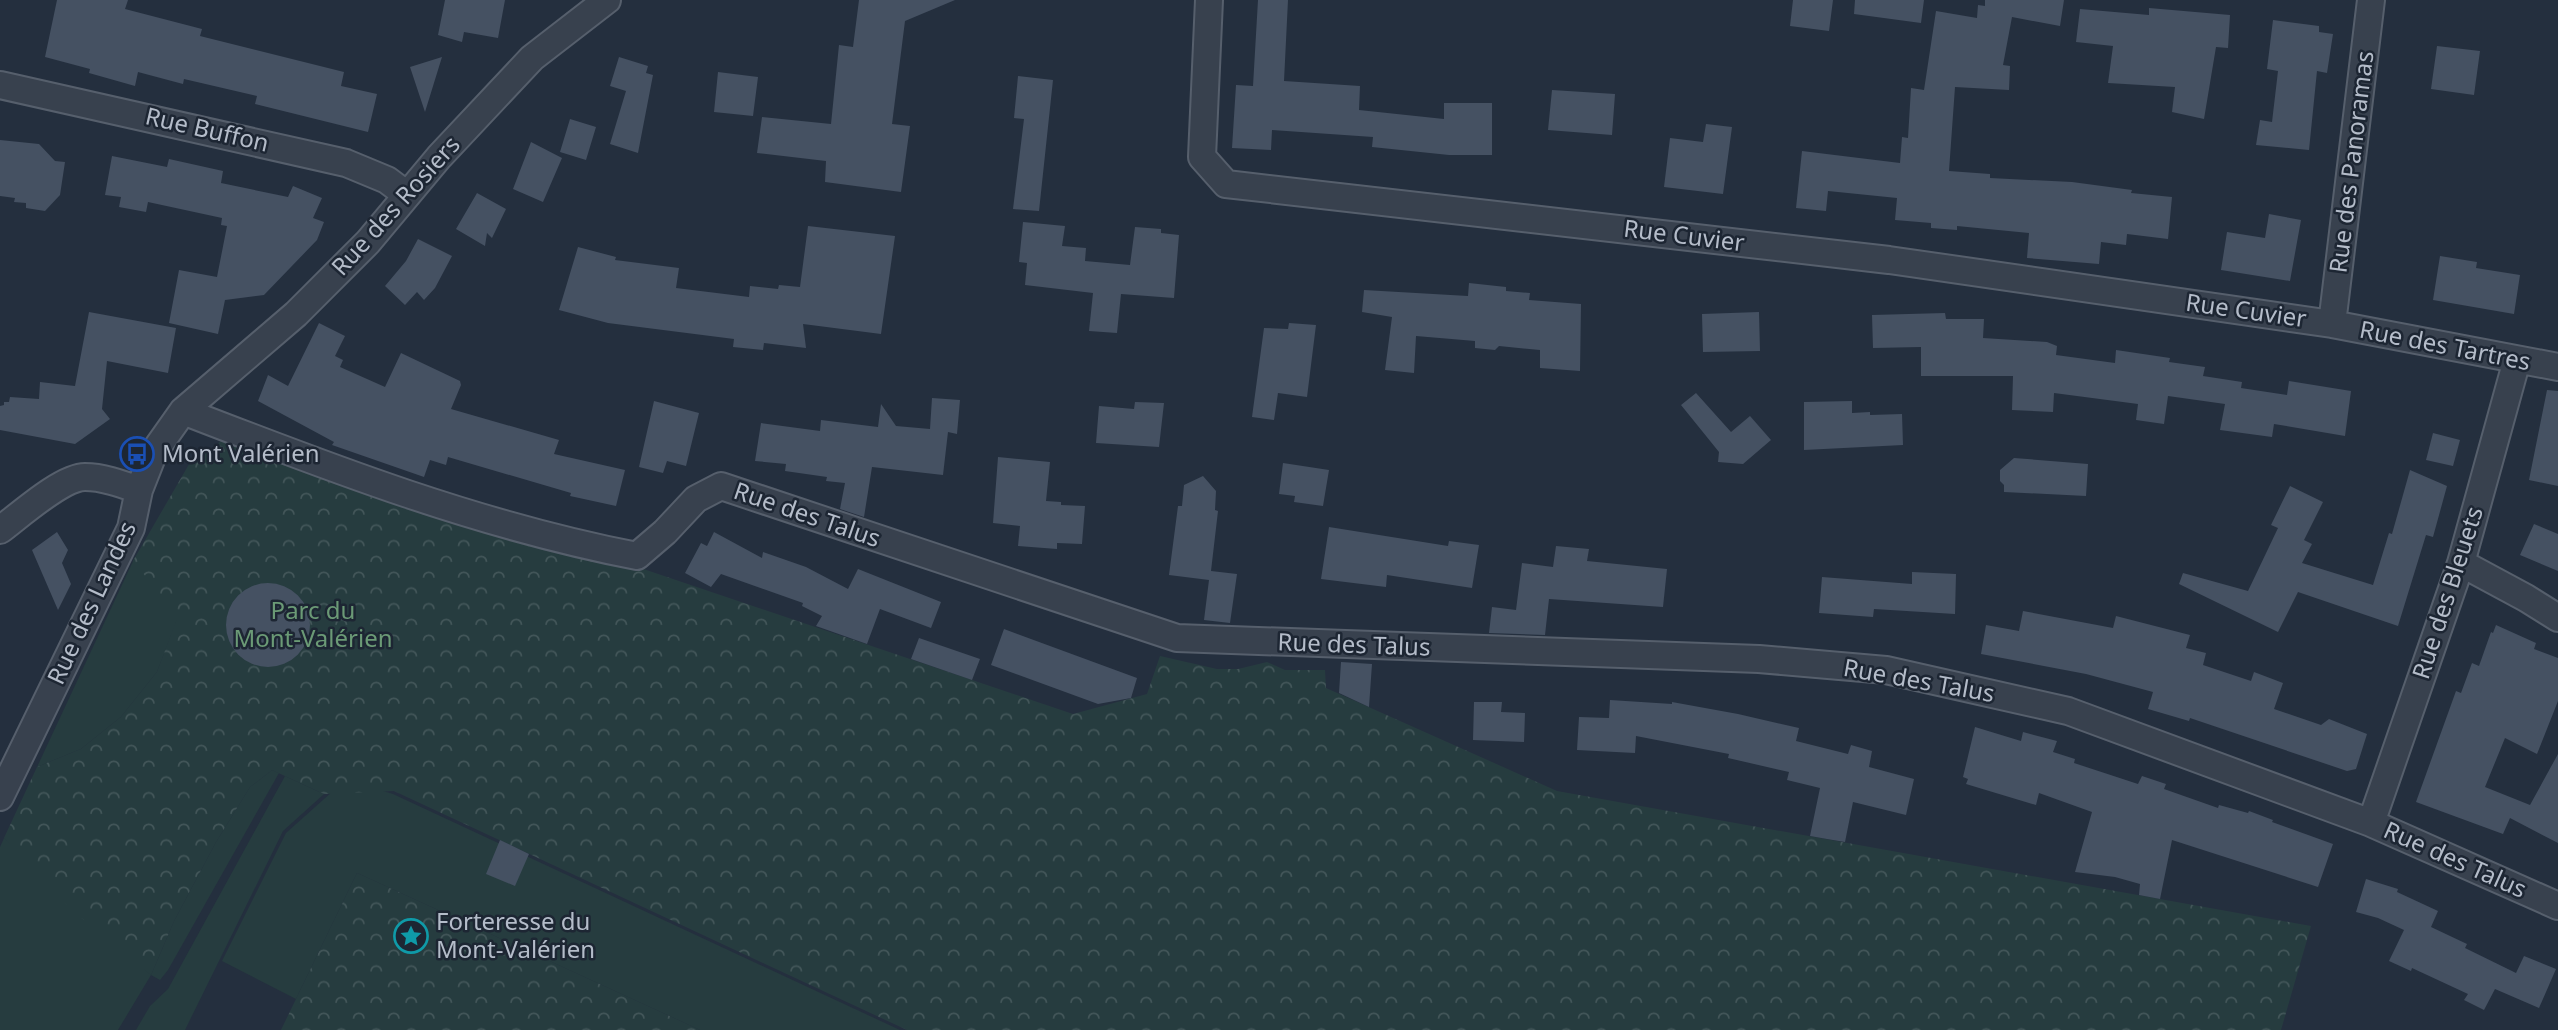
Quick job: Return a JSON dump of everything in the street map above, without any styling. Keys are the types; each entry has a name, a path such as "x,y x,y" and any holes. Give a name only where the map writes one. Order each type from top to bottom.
{"street":[{"name":"Rue des Rosiers","path":"183,411 296,314 368,242 439,157 532,58 607,0"},
{"name":"Rue Cuvier","path":"1209,0 1202,157 1226,184 1889,260 2332,324"},
{"name":"Rue des Panoramas","path":"2332,324 2370,0"},
{"name":"Rue Buffon","path":"0,85 346,163 387,180 407,195"},
{"name":"Rue des Tartres","path":"2332,324 2558,367"},
{"name":"Rue des Bleuets","path":"2371,823 2461,563 2517,360"},
{"name":"Rue des Landes","path":"0,797 131,528 139,490 154,453 183,411"},
{"name":"Rue des Talus","path":"183,411 386,487 572,544 637,556 665,532 696,499 721,486 1177,638 1759,659 1886,670 2068,711 2371,823 2558,906"},
{"path":"0,530 67,482 83,477 118,482 139,490"},
{"path":"2461,563 2558,618"}],"green space":[{"name":"Parc du Mont-Valérien","path":"229,429 1073,714 1147,694 1160,656 1217,669 1238,669 1267,662 1285,670 1325,670 1326,688 1557,791 2311,926 2281,1030 907,1030 394,791 324,794 272,770 250,787 216,842 174,921 151,975 73,911 4,838 37,767 81,749 121,717 157,672 178,616 133,561 199,447 213,451"},
{"path":"135,557 184,602 157,672 121,717 81,749 37,767"},
{"path":"272,770 279,773 168,970 160,980 151,975 174,921 216,842 250,787"},
{"path":"285,776 324,794 283,831 185,1030 136,1030 150,1006 168,989"},
{"path":"380,790 900,1030 700,1030 357,873 296,999 222,961 286,833 333,791"},
{"path":"4,838 151,975 118,1030 0,1030 0,847"},
{"name":"Forteresse du Mont-Valérien","path":"357,873 700,1030 281,1030"}],"building":[{"path":"57,0 128,0 125,9 202,29 200,36 344,72 341,86 377,94 368,132 255,104 257,96 184,79 183,84 138,72 135,86 89,73 90,69 45,57"},
{"path":"445,0 505,0 498,38 464,32 462,42 438,35"},
{"path":"859,0 955,0 905,21 892,124 910,126 901,192 825,182 826,161 757,153 762,117 831,124 839,45 853,47"},
{"path":"1258,0 1288,0 1284,81 1360,86 1359,110 1444,119 1444,103 1492,103 1492,155 1449,155 1372,147 1373,137 1272,130 1271,150 1232,148 1236,85 1253,86"},
{"path":"1793,0 1833,0 1829,31 1790,26"},
{"path":"1855,0 1924,0 1921,23 1854,14"},
{"path":"1985,0 2064,0 2060,26 2012,17 2003,65 2010,66 2009,90 1955,87 1949,171 1990,174 1990,178 2072,182 2132,190 2131,193 2172,197 2168,239 2127,234 2126,245 2101,242 2099,264 2027,258 2029,233 1957,226 1957,230 1931,228 1931,223 1895,220 1897,198 1828,191 1826,211 1796,208 1802,151 1900,163 1902,137 1908,138 1911,88 1924,90 1936,11 1977,18 1978,5 1985,6"},
{"path":"2149,8 2230,15 2228,48 2216,47 2204,119 2172,112 2175,87 2108,83 2113,46 2076,42 2080,9 2149,15"},
{"path":"2273,20 2319,26 2319,32 2333,34 2327,73 2317,71 2309,150 2256,145 2260,120 2272,122 2278,71 2267,69"},
{"path":"2437,46 2480,51 2474,95 2431,89"},
{"path":"442,57 425,112 410,67"},
{"path":"619,57 648,66 646,73 653,75 638,153 610,144 626,91 610,86"},
{"path":"718,72 758,77 753,116 714,112"},
{"path":"1018,76 1053,80 1039,211 1013,209 1024,119 1014,118"},
{"path":"1552,90 1615,94 1612,135 1548,130"},
{"path":"570,119 596,127 586,160 560,152"},
{"path":"1706,124 1732,127 1723,194 1664,187 1670,138 1703,142"},
{"path":"0,140 39,144 55,161 65,162 60,195 45,211 26,208 26,203 14,202 15,198 0,196"},
{"path":"531,142 562,158 543,202 513,189"},
{"path":"112,156 167,167 169,159 223,171 221,183 288,197 293,186 322,198 313,218 324,222 317,240 264,295 225,300 218,334 169,323 179,270 217,277 227,226 221,225 222,218 148,202 146,212 119,207 121,197 105,195"},
{"path":"477,193 506,209 492,238 487,233 485,246 456,229"},
{"path":"2269,214 2301,220 2290,281 2221,270 2227,232 2265,238"},
{"path":"1023,222 1065,226 1062,246 1086,248 1085,261 1130,265 1135,227 1161,229 1161,233 1179,235 1174,298 1121,294 1117,333 1089,331 1093,293 1025,285 1027,263 1019,262"},
{"path":"808,226 895,236 881,334 803,324 806,348 764,343 763,350 733,347 734,339 608,323 559,310 578,247 616,257 615,260 679,268 676,288 749,297 750,286 778,289 779,285 800,287"},
{"path":"418,239 452,256 435,288 424,300 417,292 405,305 385,286 406,261"},
{"path":"2440,256 2477,262 2476,268 2520,275 2514,314 2433,300"},
{"path":"1469,283 1530,293 1529,300 1581,304 1580,371 1540,368 1540,350 1499,346 1495,350 1475,348 1475,341 1416,336 1414,373 1385,370 1392,317 1362,312 1364,290 1468,296"},
{"path":"89,312 176,328 168,373 107,361 102,409 110,419 75,444 0,430 0,406 9,402 10,397 39,399 40,382 75,386"},
{"path":"1759,312 1760,351 1703,352 1702,314"},
{"path":"1945,313 1946,319 1984,319 1983,338 2047,342 2057,346 2056,355 2115,363 2116,350 2170,358 2169,362 2205,367 2203,376 2242,382 2241,388 2287,395 2289,381 2351,391 2345,436 2274,424 2272,437 2220,430 2225,404 2168,396 2164,424 2136,420 2138,404 2054,393 2053,412 2012,410 2013,376 1921,376 1921,347 1873,348 1872,315"},
{"path":"319,323 345,336 335,356 343,360 340,367 385,387 401,353 460,381 461,385 451,409 559,440 554,454 625,470 616,506 570,496 571,493 448,457 446,465 430,460 424,477 332,445 334,442 258,401 268,375 288,386"},
{"path":"1289,323 1316,325 1307,397 1278,393 1274,420 1252,417 1264,328 1288,329"},
{"path":"2547,390 2558,391 2558,486 2529,480"},
{"path":"1696,393 1731,432 1750,416 1771,440 1743,464 1718,462 1719,452 1681,405"},
{"path":"932,398 960,400 957,434 948,432 943,475 872,467 864,517 840,509 845,483 826,481 827,477 785,471 786,464 755,461 761,423 820,431 821,420 878,427 881,404 896,426 930,429"},
{"path":"654,401 699,413 686,466 667,461 663,473 639,467"},
{"path":"1852,401 1852,413 1902,414 1903,445 1804,450 1804,402"},
{"path":"1135,402 1164,403 1159,447 1096,443 1099,406 1134,409"},
{"path":"2433,433 2460,440 2453,466 2426,460"},
{"path":"998,457 1050,462 1046,501 1085,506 1082,544 1057,543 1057,549 1018,546 1020,526 993,523"},
{"path":"2014,458 2088,464 2086,496 2004,492 2000,470"},
{"path":"1283,463 1329,470 1323,506 1294,502 1295,496 1279,494"},
{"path":"2410,470 2447,486 2433,537 2426,535 2398,626 2298,592 2278,632 2179,584 2183,573 2248,591 2278,528 2271,525 2290,486 2323,502 2304,540 2312,544 2302,563 2373,585 2389,533 2392,534"},
{"path":"1203,476 1216,491 1215,510 1218,511 1211,571 1237,574 1230,623 1204,620 1209,580 1169,575 1178,506 1182,506 1184,485"},
{"path":"2534,524 2558,534 2558,571 2520,555"},
{"path":"1329,527 1448,546 1449,541 1479,545 1472,588 1387,575 1386,587 1321,579"},
{"path":"57,532 68,550 62,563 71,584 58,610 32,550"},
{"path":"714,532 762,558 763,552 806,567 848,589 858,569 941,602 931,628 880,609 867,644 816,626 822,616 802,606 803,603 721,574 711,587 685,573 701,543 707,546"},
{"path":"1556,546 1589,549 1587,561 1667,569 1663,607 1549,599 1545,635 1489,633 1492,607 1516,610 1522,563 1553,567"},
{"path":"1912,572 1956,574 1955,614 1874,609 1873,617 1819,613 1822,577 1912,584"},
{"path":"268,583 291,590 303,602 310,625 303,648 291,660 268,667 245,660 233,648 226,625 233,602 245,590"},
{"path":"2023,611 2113,628 2116,616 2190,635 2186,648 2206,653 2203,665 2251,681 2254,672 2283,683 2274,709 2321,725 2329,719 2367,734 2356,769 2347,771 2190,718 2189,721 2148,709 2153,692 2086,674 1981,654 1986,625 2019,631"},
{"path":"2496,625 2536,643 2534,649 2558,658 2558,701 2537,754 2505,738 2485,787 2530,805 2558,754 2558,843 2510,818 2503,834 2416,802 2456,691 2461,693 2472,663 2479,666"},
{"path":"1004,629 1137,678 1131,698 1098,704 991,665"},
{"path":"919,638 980,659 972,680 911,659"},
{"path":"1341,662 1372,664 1369,707 1339,693"},
{"path":"1610,700 1672,702 1738,714 1799,728 1796,741 1848,754 1851,745 1872,751 1869,767 1914,779 1906,815 1853,802 1845,842 1810,836 1820,788 1787,780 1789,772 1728,758 1729,754 1636,736 1635,753 1577,750 1579,717 1609,718"},
{"path":"1474,702 1502,702 1501,712 1525,713 1524,742 1473,740"},
{"path":"1975,727 2021,741 2023,732 2057,741 2053,752 2075,759 2074,763 2138,784 2142,776 2166,784 2164,789 2218,808 2219,805 2248,813 2249,811 2333,844 2318,887 2172,840 2160,899 2139,895 2140,884 2115,877 2075,872 2092,812 2039,793 2036,805 1966,784 1968,779 1963,777"},
{"path":"500,840 529,854 515,886 486,874"},
{"path":"2366,879 2398,889 2397,892 2438,911 2431,927 2467,944 2465,948 2516,973 2524,956 2556,969 2539,1008 2495,989 2484,1010 2464,1000 2468,994 2412,968 2411,971 2389,961 2404,930 2378,918 2356,912"}],"place":[{"name":"Mont Valérien","path":"137,454"},
{"name":"Forteresse du Mont-Valérien","path":"411,936"}]}
